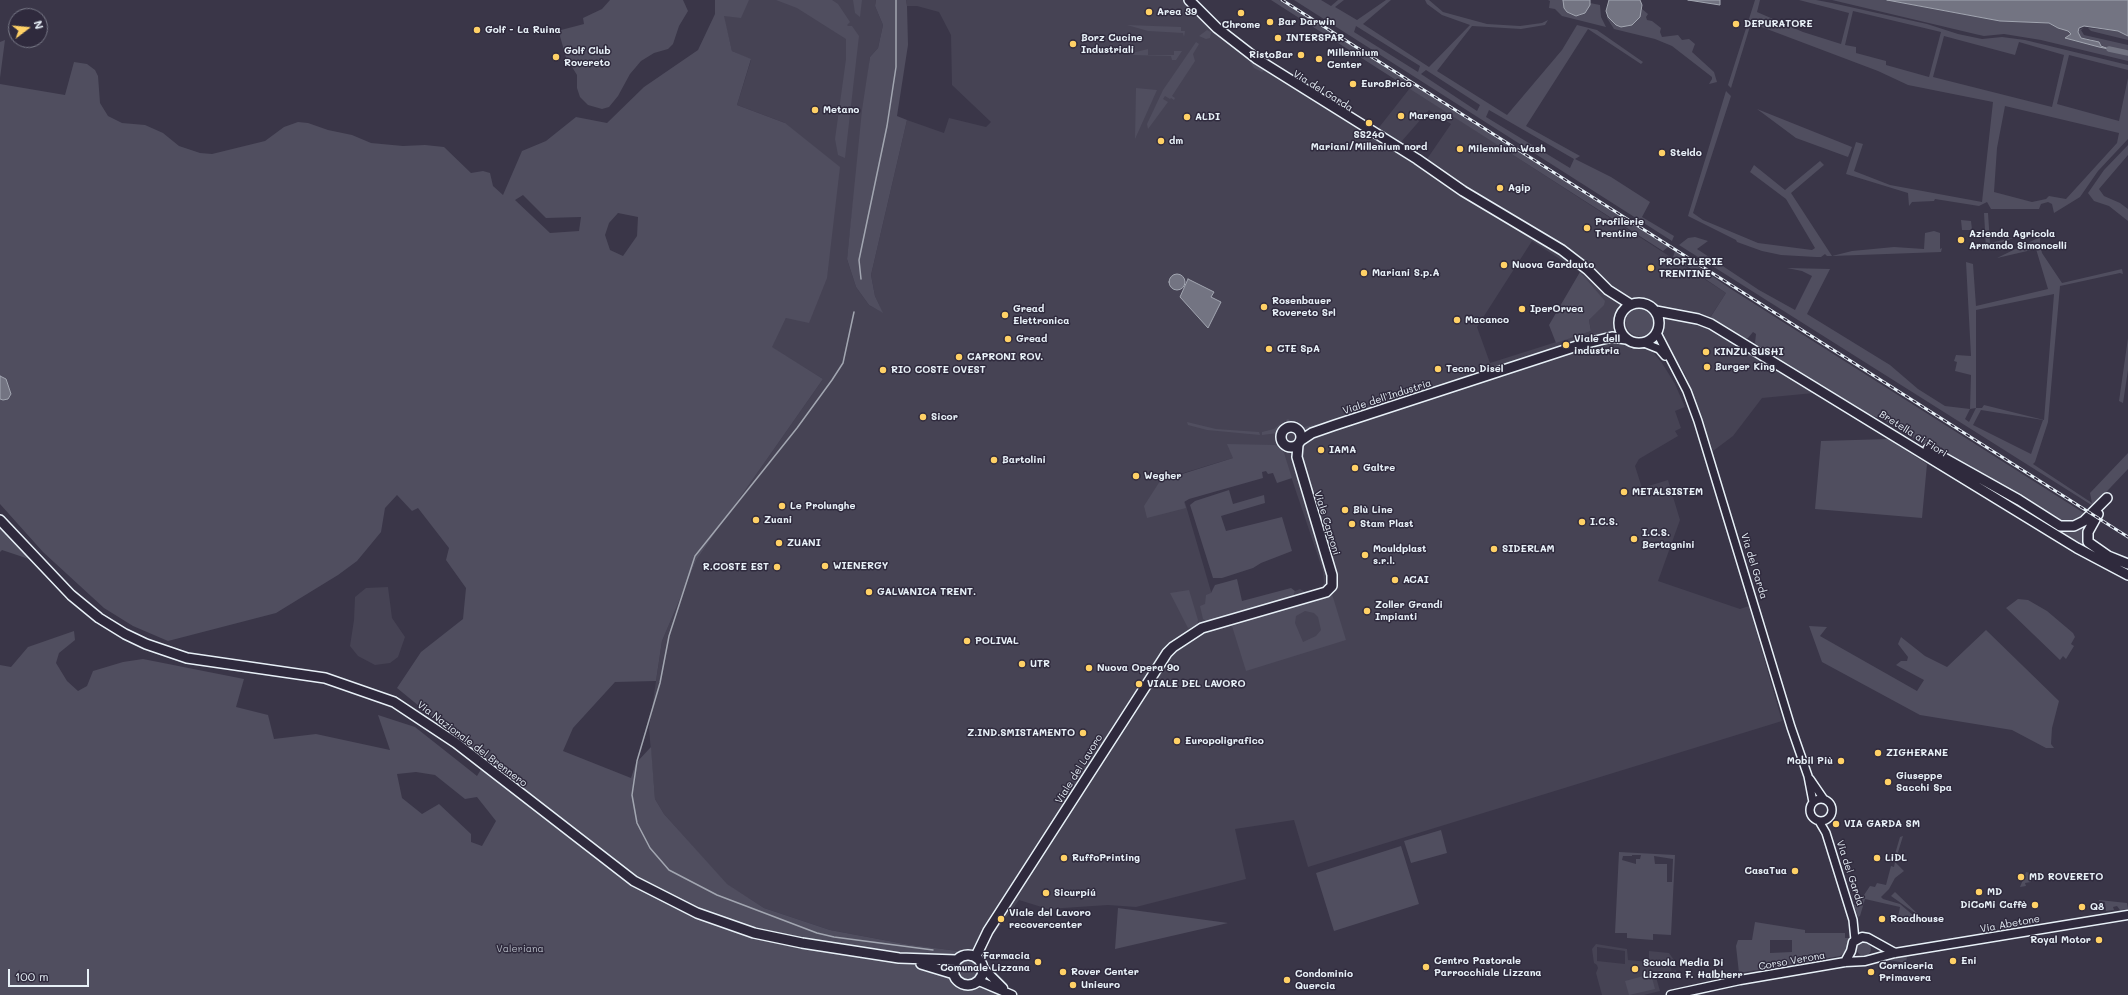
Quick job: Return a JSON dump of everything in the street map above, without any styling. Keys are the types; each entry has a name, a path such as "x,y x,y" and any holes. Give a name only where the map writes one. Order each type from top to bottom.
{"main road":[{"name":"Via del Garda","path":"1183,0 1216,33 1252,60 1460,189 1562,250 1588,270 1608,290 1630,304 1645,303 1656,311 1658,329"},
{"name":"Via del Garda","path":"1189,0 1217,28 1251,54 1417,159 1460,189"},
{"name":"Via del Garda","path":"1608,290 1620,317 1620,331 1626,339 1633,342 1644,343"},
{"path":"1620,317 1630,304"},
{"name":"Bretella ai Fiori","path":"1656,311 1685,316 1711,324 2077,548 2128,574"},
{"path":"1644,343 1649,341 1658,329 1670,319 1685,316"},
{"name":"Viale dell'Industria","path":"1583,344 1612,331 1620,317"},
{"name":"Viale dell'Industria","path":"1299,443 1312,433 1583,344 1612,336 1626,339"},
{"path":"1866,418 1907,438 2009,494 2060,526 2074,526 2084,521 2107,498 2088,532 2088,542 2103,553 2128,564"},
{"name":"Viale Caproni","path":"1296,458 1299,443 1299,431 1293,428 1284,430 1282,439 1296,458 1332,575 1332,586 1326,592"},
{"name":"Viale dell'Industria","path":"1299,431 1312,433"},
{"path":"1288,446 1294,447 1299,443"},
{"name":"Via Nazionale del Brennero","path":"0,520 70,595 99,618 125,634 146,644 187,658 325,678 394,702 456,743 618,869 671,902 732,927 816,946 899,958 947,961 956,960"},
{"name":"Viale del Lavoro","path":"976,956 988,931 1162,659 1173,647 1202,628 1326,592"},
{"name":"Via Abetone","path":"1871,958 2128,914"},
{"path":"1845,962 1855,940 1869,940 1895,953"},
{"path":"1851,951 1858,960 1865,961 1871,958 1874,952 1869,940"},
{"path":"966,955 976,956 983,964 984,969 989,976 1010,994 979,981 969,985 964,984 956,978 954,974 956,960 966,955"},
{"name":"Via Nazionale del Brennero","path":"899,958 954,974"},
{"name":"Corso Verona","path":"1671,995 1740,980 1858,960"},
{"path":"979,981 984,969"}],"street":[{"name":"Via del Garda","path":"1658,329 1673,365 1687,391 1698,421 1791,727 1808,776 1813,802"},
{"name":"Via del Garda","path":"1644,343 1658,349 1673,365"},
{"name":"Via del Garda","path":"1808,776 1823,798"},
{"path":"1823,798 1829,801 1832,807 1832,815 1827,820 1819,821 1810,813 1811,806 1813,802 1823,798"},
{"name":"Via del Garda","path":"1826,833 1827,820"},
{"name":"Via del Garda","path":"1819,821 1826,833 1853,920 1855,940"},
{"name":"Via del Garda","path":"1853,920 1869,940"}],"shaded area":[{"path":"719,0 876,0 875,6 883,25 878,48 870,57 847,259 856,287 869,305 882,312 875,296 871,275 907,120 944,133 949,118 986,127 991,122 952,85 951,35 939,12 917,6 907,6 906,0 1192,0 1245,48 1377,130 1410,88 1726,293 1709,319 1723,336 1814,393 1762,398 1733,436 1713,451 1685,374 1667,346 1662,334 1655,341 1640,348 1652,351 1662,363 1675,384 1685,407 1675,411 1681,428 1675,431 1678,436 1639,459 1635,466 1642,488 1668,480 1680,520 1658,581 1740,609 1749,606 1782,721 1308,867 1294,820 1235,829 1246,879 1136,907 1108,905 1048,909 1019,900 974,961 965,952 905,944 830,930 764,908 726,884 664,814 655,799 649,728 662,641 697,559 823,379 771,347 786,318 785,123 737,105 751,60 732,51","holes":["1429,110 1451,124 1427,159 1401,142","1532,241 1580,272 1603,305 1589,320 1591,331 1490,363 1477,327","1282,450 1323,571 1324,583 1320,591 1309,594 1300,589 1295,591 1293,598 1219,619 1177,475 1233,458"]},
{"path":"388,587 392,618 405,637 398,657 390,663 375,665 358,656 350,646 354,620 355,597 366,588"},
{"name":"Scuola Media Di Lizzana F. Halbherr","path":"1596,944 1627,949 1628,960 1649,962 1649,951 1669,953 1677,964 1670,966 1672,971 1676,970 1676,972 1656,977 1660,991 1644,995 1602,995 1596,973 1598,968 1594,963 1592,949","holes":["1597,947 1625,951 1625,964 1597,961"]}],"green space":[{"name":"Golf Club Rovereto","path":"610,0 683,0 688,11 679,26 673,44 668,49 654,53 641,61 630,74 618,96 609,107 602,109 588,105 580,97 577,88 577,75 572,67 568,65 560,36 561,30 584,24 583,18 602,9"},
{"name":"Valeriana","path":"715,0 749,0 741,18 724,16 732,51 751,59 737,105 785,123 840,167 827,278 809,323 786,318 772,347 823,379 697,559 662,641 656,681 615,682 573,728 563,751 631,778 636,763 651,747 655,799 664,814 727,884 764,908 830,930 905,944 965,952 1006,995 0,995 0,665 11,667 28,647 74,631 75,640 59,653 56,663 67,681 78,691 87,686 93,671 123,662 143,659 244,679 236,707 268,715 274,739 316,734 390,750 378,715 415,727 477,776 486,761 397,688 421,652 463,619 466,588 446,560 449,548 418,508 412,511 397,495 385,508 381,532 357,561 338,575 276,613 168,641 133,626 104,608 43,552 0,504 0,84 65,95 74,62 87,64 95,70 98,76 100,103 108,116 122,123 145,125 163,133 179,146 200,153 212,154 265,141 284,127 298,122 308,123 328,130 352,135 371,143 403,146 425,145 444,147 471,173 483,171 490,173 493,186 503,195 522,151 546,141 576,117 607,123 644,87 698,50 715,14","holes":["523,195 546,218 581,217 579,231 550,233 515,200","618,213 638,217 637,236 623,256 610,250 605,235 609,223","416,772 435,775 465,799 477,797 496,821 482,846 471,842 471,834 439,804 422,814 402,798 397,774"]},
{"path":"776,0 832,0 838,4 850,22 847,25 852,26 859,36 845,158 838,155 835,139 846,59 846,39 797,8"},
{"path":"853,0 862,0 860,17 855,13"},
{"path":"876,0 906,0 908,45 897,116 907,120 871,275 875,296 883,313 869,305 856,287 847,259 862,110 870,57 878,48 883,25 875,6"},
{"path":"1271,0 1279,0 1668,247 1663,251"},
{"path":"1294,0 1321,0 1331,6 1338,0 1344,0 1335,7 1357,20 1386,0 1391,0 1363,24 1429,67 1470,25 1442,15 1427,4 1425,0 1429,0 1443,12 1487,24 1520,26 1542,23 1548,20 1545,25 1521,29 1472,26 1437,71 1507,115 1562,50 1577,25 1597,30 1643,62 1641,64 1588,29 1526,126 1580,156 1575,159 1611,177 1650,202 1642,217 1674,236 1672,241","holes":["1356,26 1420,66 1418,72 1354,32","1426,70 1480,105 1477,111 1421,74","1489,110 1574,159 1570,168 1486,117"]},
{"path":"1548,0 1563,0 1567,12 1576,16 1581,15 1590,3 1600,5 1601,17 1606,27 1562,16 1555,9 1549,8 1550,1"},
{"path":"1755,0 1760,0 1757,12 1803,32 1841,44 1849,13 1799,0 1816,0 1927,24 1958,34 1982,39 2002,37 2025,40 2128,65 2128,70 2069,55 2057,104 2119,121 2128,78 2128,139 2098,171 2080,197 2054,213 2052,204 2048,202 2041,204 2039,209 1991,209 1987,202 1979,206 1935,199 1934,201 1912,202 1909,206 1908,193 1846,174 1856,142 1863,144 1854,171 1890,185 1982,202 1993,102 1908,85 1878,71 1751,23 1731,88 1728,85","holes":["1853,11 1941,32 1929,77 1886,65 1886,61 1856,53 1856,47 1845,45","1944,36 2015,55 2019,42 2064,55 2052,107 1933,77","2005,106 2119,133 2117,143 2066,199 2049,196 2046,199 2032,202 1994,192 1997,148"]},
{"path":"1832,0 1887,0 2000,21 2049,23 2068,31 2071,34 2066,38 2107,48 2090,39 2081,38 2078,30 2084,28 2081,30 2084,35 2128,45 2128,61 2041,40 2004,34 1984,36"},
{"path":"1607,5 1608,17 1642,11 1642,9 1648,14 1646,17 1647,20 1652,21 1661,28 1660,32 1662,37 1678,35 1682,40 1689,39 1695,44 1692,52 1714,72 1717,82 1709,84 1712,77 1672,46 1655,39 1614,29 1607,18"},
{"path":"1127,25 1181,27 1181,31 1185,31 1184,37 1183,33 1148,31"},
{"path":"2088,28 2118,31 2128,36 2128,40 2091,31"},
{"path":"1207,30 1211,32 1210,38 1206,39 1199,36"},
{"path":"5,40 0,78 0,42"},
{"path":"1196,42 1199,44 1193,54 1195,61 1172,96 1175,98 1174,100 1165,96 1163,99 1168,102 1148,129 1147,124 1163,90"},
{"path":"1148,49 1148,55 1174,55 1174,51 1182,51 1176,60 1172,60 1171,56 1132,55 1132,53"},
{"path":"1248,59 1265,70 1262,72 1254,68"},
{"path":"1136,88 1157,90 1135,139"},
{"path":"1726,91 1731,96 1693,213 1703,220 1758,243 1812,250 1815,248 1786,199 1750,172 1754,165 1785,190 1820,161 1824,165 1791,193 1832,256 1827,256 1825,254 1821,257 1781,255 1762,251 1737,242 1736,240 1688,216"},
{"path":"1757,109 1852,147 1848,157 1796,138"},
{"path":"2128,145 2128,155 2099,189 2104,196 2120,203 2128,209 2128,221 2109,206 2094,201 2088,193 2104,170"},
{"path":"1984,213 1988,213 1990,243 2016,237 1986,248"},
{"path":"1961,220 1971,221 1972,230 1962,230"},
{"path":"1934,231 1940,233 1940,249 1942,248 1941,252 1832,256 1852,251 1894,247 1924,249 1925,233"},
{"path":"1695,237 1708,241 1697,249 1759,290 1795,310 1812,276 1802,271 1787,268 1830,269 1807,314 1890,365 1918,389 1945,406 1970,409 1971,375 1955,371 1957,362 1954,361 1956,355 1971,356 1966,262 1973,264 1976,306 2048,289 2036,249 1997,258 2040,237 2042,253 2062,283 2122,269 2123,274 2120,273 2060,286 2048,422 2035,462 2033,464 2092,503 2090,493 2128,453 2128,469 2093,506 1679,245 1688,238","holes":["2054,294 2044,420 1984,405 1982,408 1976,408 1976,310","1976,408 1969,422 1965,419 1970,409","1981,410 2043,420 2031,454 1973,425"]},
{"path":"1675,251 1731,289 2087,515 2078,521 2064,523 2020,496 1909,436 1883,419 1870,415 1757,345 1755,343 1756,334 1753,332 1748,338 1744,339 1710,318 1726,293 1673,257"},
{"path":"1580,272 1605,301 1604,305 1589,320 1591,331 1556,343 1549,325"},
{"path":"1640,308 1650,312 1654,322 1650,332 1640,336 1630,332 1626,322 1630,312"},
{"path":"2128,338 2128,370 2123,403 2119,401"},
{"path":"1288,419 1295,424 1304,427 1331,421 1331,423 1306,430 1291,424 1286,420"},
{"path":"1187,422 1216,429 1259,432 1260,435 1207,430 1188,425"},
{"path":"1280,424 1281,429 1278,433 1262,435 1262,432 1274,429"},
{"path":"1888,439 1927,464 1922,518 1815,509 1821,441"},
{"path":"1227,444 1275,445 1284,453 1292,478 1277,483 1273,473 1268,474 1266,471 1262,472 1263,478 1189,499 1184,502 1186,508 1147,518 1144,506 1160,481 1233,458"},
{"path":"1957,470 2008,495 2045,521 2089,523 2090,549"},
{"path":"1229,490 1233,504 1264,495 1265,503 1221,516 1226,531 1282,517 1292,551 1261,563 1253,568 1222,578 1213,578 1190,505 1195,501"},
{"path":"0,527 32,560 2,550 0,552"},
{"path":"1237,579 1242,601 1291,588 1295,591 1293,598 1208,622 1203,619 1200,606 1205,604 1206,595 1211,593 1215,585"},
{"path":"1189,590 1198,620 1197,626 1188,628 1170,593"},
{"path":"1332,594 1346,640 1246,671 1232,626","holes":["1305,611 1314,613 1318,617 1321,630 1316,636 1303,642 1295,623 1296,616"]},
{"path":"2018,599 2028,600 2047,611 2073,633 2075,637 2071,644 2074,646 2066,659 2063,656 2060,660 2006,608"},
{"path":"1809,626 1827,627 1820,636 1917,691 1924,680 1896,665 1901,661 1907,661 1908,657 1898,644 1901,637 1925,656 1947,667 1986,630 2059,701 2052,728 2051,744 2054,748 2046,748 2012,730 1920,715 1822,662"},
{"path":"1441,830 1447,853 1411,863 1404,841"},
{"path":"1903,836 1895,862 1893,861 1900,837"},
{"path":"1401,846 1419,904 1334,931 1316,873"},
{"path":"1619,852 1675,855 1671,935 1653,934 1653,940 1627,938 1627,933 1615,933","holes":["1641,855 1640,859 1636,859 1636,864 1622,860 1623,856","1654,856 1673,859 1672,882 1667,882 1667,864 1655,864"]},
{"path":"1895,862 1904,871 1895,878 1889,889 1881,897 1900,904 1921,922 1898,917 1900,907 1865,899 1860,916 1858,917 1854,905 1862,903 1862,898 1870,886 1875,887 1877,883 1886,885 1891,866 1894,867"},
{"path":"2026,872 2030,873 2031,882 2025,883 2026,886 2020,887"},
{"path":"1895,892 1922,918 1891,896"},
{"path":"2099,900 2127,903 2128,909 2120,910 2117,906 2113,907 2114,910 2106,911 2105,902"},
{"path":"1118,908 1228,923 1115,949"},
{"path":"1755,922 1805,930 1805,933 1845,933 1845,938 1851,938 1847,950 1840,956 1739,973 1736,946 1738,940 1752,940","holes":["1770,940 1792,940 1792,952 1770,953"]},
{"path":"1864,942 1869,944 1871,949 1869,954 1864,956 1859,954 1857,949 1859,944"},
{"path":"1907,956 1906,963 1888,960 1890,959"},
{"path":"1651,974 1655,989 1629,995 1625,981"}],"water":[{"path":"1563,0 1590,0 1590,5 1585,13 1576,16 1567,12 1564,8"},
{"path":"1609,0 1640,0 1642,5 1640,17 1632,25 1621,27 1616,25 1608,17 1606,11"},
{"path":"1688,0 1720,0 1720,5"},
{"path":"1887,0 2128,0 2128,36 2118,31 2084,26 2079,28 2078,32 2081,38 2099,42 2101,46 2109,49 2065,38 2071,34 2068,31 2049,23 2000,21"},
{"path":"1177,274 1183,276 1185,282 1183,288 1177,290 1171,288 1169,282 1171,276"},
{"path":"1188,279 1214,292 1211,297 1221,302 1208,328 1180,297"},
{"path":"0,376 6,379 11,394 8,399 0,399"}],"waterway":[{"path":"861,279 859,260 887,126 896,67 896,0"},
{"path":"2109,49 2128,53"},
{"path":"854,312 843,363 832,380 797,428 695,556 669,636 660,683 637,761 632,795 637,823 650,848 669,870 717,895 817,933 834,937 933,950"}],"railway":[{"path":"1282,0 2128,537"}],"place":[{"name":"Area 39","path":"1149,12"},
{"name":"Chrome","path":"1241,13"},
{"name":"Bar Darwin","path":"1270,22"},
{"name":"DEPURATORE","path":"1736,24"},
{"name":"Golf - La Ruina","path":"477,30"},
{"name":"INTERSPAR","path":"1278,38"},
{"name":"Borz Cucine Industriali","path":"1073,44"},
{"name":"RistoBar","path":"1301,55"},
{"name":"Golf Club Rovereto","path":"556,57"},
{"name":"Millennium Center","path":"1319,59"},
{"name":"EuroBrico","path":"1353,84"},
{"name":"Metano","path":"815,110"},
{"name":"Marenga","path":"1401,116"},
{"name":"ALDI","path":"1187,117"},
{"name":"SS240 Mariani/Millenium nord","path":"1369,123"},
{"name":"dm","path":"1161,141"},
{"name":"Milennium Wash","path":"1460,149"},
{"name":"Steldo","path":"1662,153"},
{"name":"Agip","path":"1500,188"},
{"name":"Profilerie Trentine","path":"1587,228"},
{"name":"Azienda Agricola Armando Simoncelli","path":"1961,240"},
{"name":"Nuova Gardauto","path":"1504,265"},
{"name":"PROFILERIE TRENTINE","path":"1651,268"},
{"name":"Mariani S.p.A","path":"1364,273"},
{"name":"Rosenbauer Rovereto Srl","path":"1264,307"},
{"name":"IperOrvea","path":"1522,309"},
{"name":"Gread Elettronica","path":"1005,315"},
{"name":"Macanco","path":"1457,320"},
{"name":"Gread","path":"1008,339"},
{"name":"Viale dell industria","path":"1566,345"},
{"name":"CTE SpA","path":"1269,349"},
{"name":"KINZU SUSHI","path":"1706,352"},
{"name":"CAPRONI ROV.","path":"959,357"},
{"name":"Burger King","path":"1707,367"},
{"name":"Tecno Disel","path":"1438,369"},
{"name":"RIO COSTE OVEST","path":"883,370"},
{"name":"Sicor","path":"923,417"},
{"name":"IAMA","path":"1321,450"},
{"name":"Bartolini","path":"994,460"},
{"name":"Galtre","path":"1355,468"},
{"name":"Wegher","path":"1136,476"},
{"name":"METALSISTEM","path":"1624,492"},
{"name":"Le Prolunghe","path":"782,506"},
{"name":"Blù Line","path":"1345,510"},
{"name":"Zuani","path":"756,520"},
{"name":"I.C.S.","path":"1582,522"},
{"name":"Stam Plast","path":"1352,524"},
{"name":"I.C.S. Bertagnini","path":"1634,539"},
{"name":"ZUANI","path":"779,543"},
{"name":"SIDERLAM","path":"1494,549"},
{"name":"Mouldplast s.r.l.","path":"1365,555"},
{"name":"WIENERGY","path":"825,566"},
{"name":"R.COSTE EST","path":"777,567"},
{"name":"ACAI","path":"1395,580"},
{"name":"GALVANICA TRENT.","path":"869,592"},
{"name":"Zoller Grandi Impianti","path":"1367,611"},
{"name":"POLIVAL","path":"967,641"},
{"name":"UTR","path":"1022,664"},
{"name":"Nuova Opera 90","path":"1089,668"},
{"name":"VIALE DEL LAVORO","path":"1139,684"},
{"name":"Z.IND.SMISTAMENTO","path":"1083,733"},
{"name":"Europoligrafico","path":"1177,741"},
{"name":"ZIGHERANE","path":"1878,753"},
{"name":"Mobil Più","path":"1841,761"},
{"name":"Giuseppe Sacchi Spa","path":"1888,782"},
{"name":"VIA GARDA SM","path":"1836,824"},
{"name":"RuffoPrinting","path":"1064,858"},
{"name":"LiDL","path":"1877,858"},
{"name":"CasaTua","path":"1795,871"},
{"name":"MD ROVERETO","path":"2021,877"},
{"name":"MD","path":"1979,892"},
{"name":"Sicurpiú","path":"1046,893"},
{"name":"DiCoMi Caffè","path":"2035,905"},
{"name":"Q8","path":"2082,907"},
{"name":"Viale del Lavoro recovercenter","path":"1001,919"},
{"name":"Roadhouse","path":"1882,919"},
{"name":"Royal Motor","path":"2099,940"},
{"name":"Eni","path":"1953,961"},
{"name":"Farmacia Comunale Lizzana","path":"1038,962"},
{"name":"Centro Pastorale Parrocchiale Lizzana","path":"1426,967"},
{"name":"Scuola Media Di Lizzana F. Halbherr","path":"1635,969"},
{"name":"Rover Center","path":"1063,972"},
{"name":"Corniceria Primavera","path":"1871,972"},
{"name":"Condominio Quercia","path":"1287,980"},
{"name":"Unieuro","path":"1073,985"}]}
